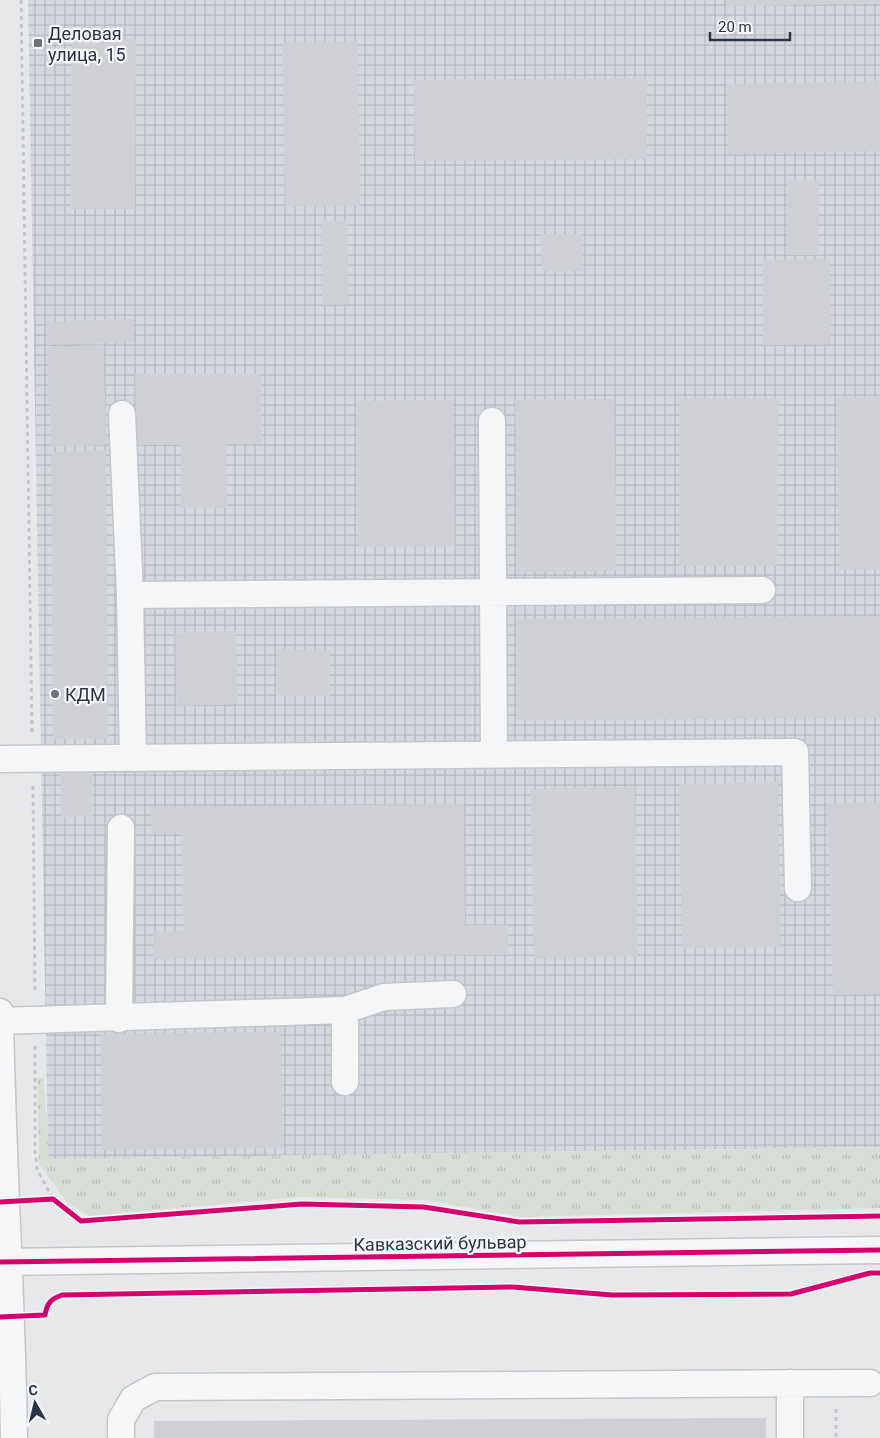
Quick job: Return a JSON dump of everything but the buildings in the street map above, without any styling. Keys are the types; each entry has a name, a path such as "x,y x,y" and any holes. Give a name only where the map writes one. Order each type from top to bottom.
{"street":[{"path":"122,414 130,595 133,758"},
{"path":"492,421 494,754"},
{"path":"130,595 762,590"},
{"path":"0,759 795,752 798,888"},
{"path":"119,1019 122,828"},
{"path":"0,1022 345,1010 384,997 453,994"},
{"path":"345,1010 345,1082"},
{"path":"0,1012 6,1360 14,1438"},
{"name":"Кавказский бульвар","path":"4,1262 880,1250"},
{"path":"790,1383 790,1438"},
{"path":"121,1438 121,1420 133,1399 155,1387 870,1383"}],"path":[{"path":"21,0 33,758 36,1021 35,1151 37,1169 53,1200 81,1221"},
{"path":"45,1315 47,1305 54,1298 62,1294 83,1294"}],"shaded area":[{"path":"28,0 880,0 880,1147 48,1159"}],"green space":[{"path":"37,1078 44,1078 49,1159 880,1147 880,1208 522,1217 426,1200 300,1197 88,1216 67,1202 39,1164"}],"cycle path":[{"path":"0,1202 53,1199 81,1221 302,1204 424,1207 519,1222 880,1216"},
{"path":"0,1262 880,1250"},
{"path":"0,1317 45,1315 50,1302 62,1295 513,1287 612,1295 791,1294 870,1273 880,1273"}],"place":[{"name":"Деловая улица, 15","path":"38,43"},
{"name":"КДМ","path":"55,694"}]}
